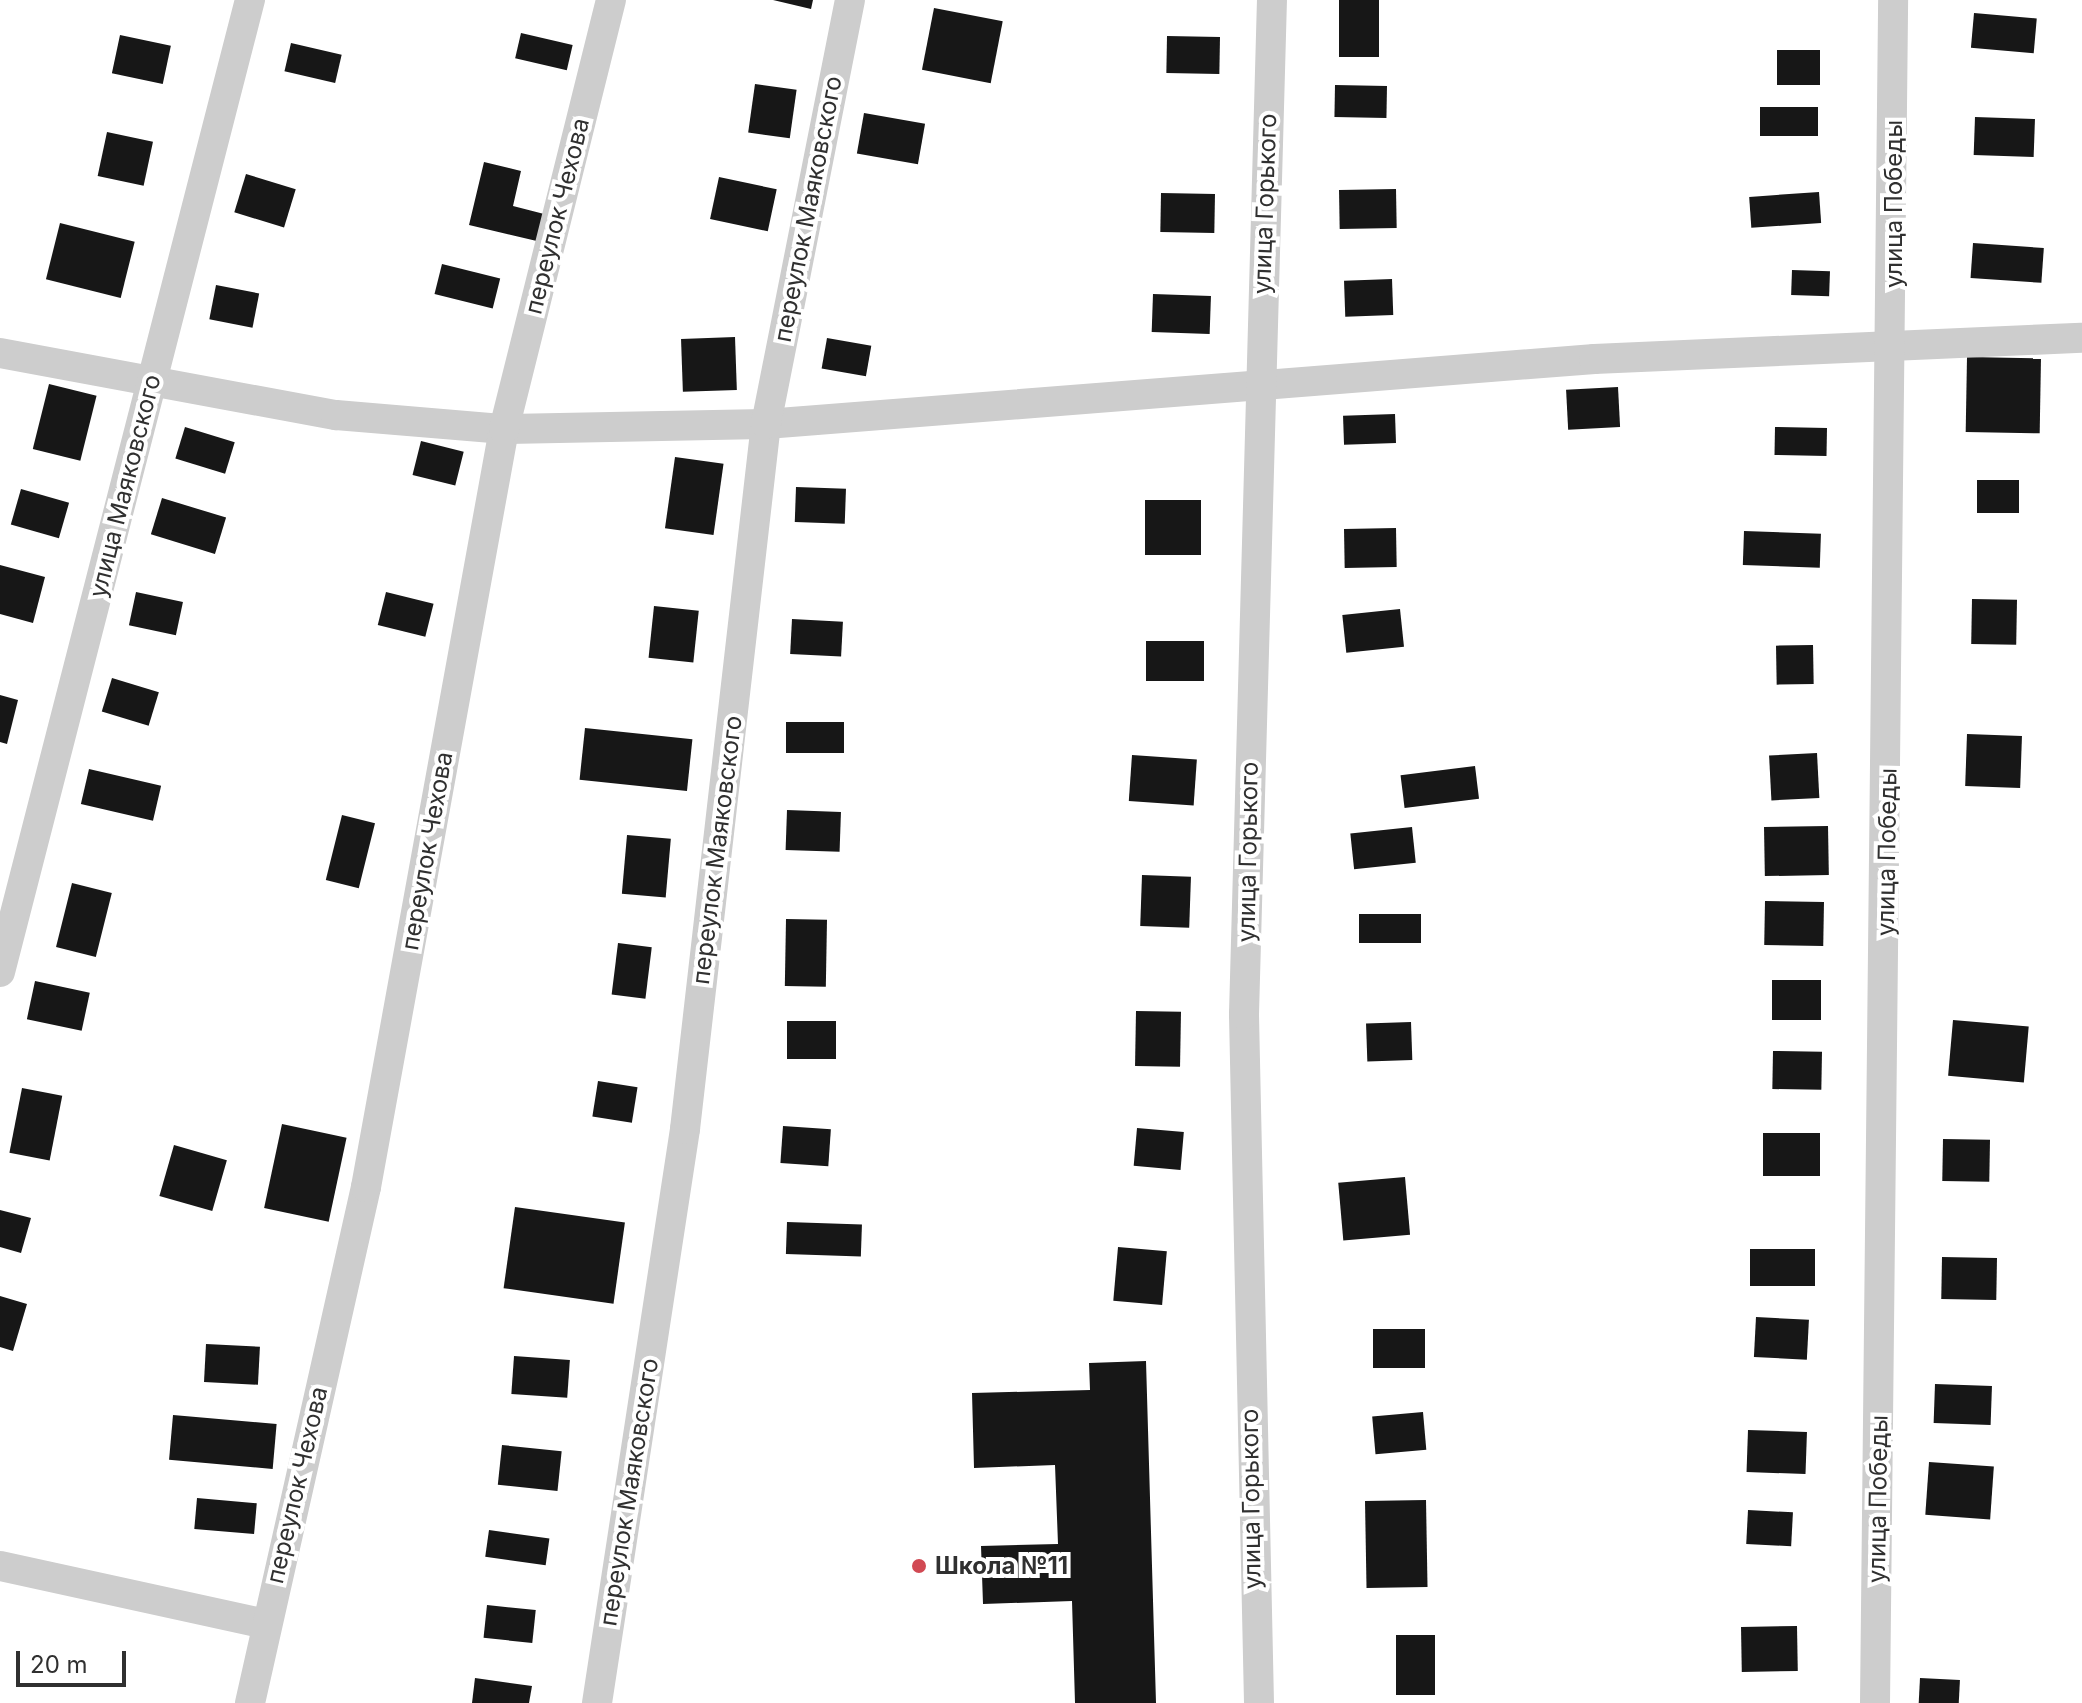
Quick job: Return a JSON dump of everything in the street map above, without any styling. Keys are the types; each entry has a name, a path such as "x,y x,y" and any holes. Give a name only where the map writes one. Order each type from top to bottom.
{"street":[{"name":"улица Маяковского","path":"0,972 250,0"},
{"name":"переулок Чехова","path":"250,1703 265,1624 366,1187 504,429 611,0"},
{"name":"переулок Маяковского","path":"597,1703 685,1129 766,424 850,0"},
{"name":"улица Горького","path":"1259,1703 1244,1014 1272,0"},
{"name":"улица Победы","path":"1875,1703 1894,347 1893,0"},
{"path":"0,353 336,415 504,429 766,424 1259,390 1594,359 2082,338"},
{"path":"0,1566 265,1624"}],"building":[{"path":"773,0 813,0 811,9"},
{"path":"1339,0 1379,0 1379,57 1339,57"},
{"path":"934,8 1003,21 991,83 922,70"},
{"path":"1974,13 2037,18 2034,53 1971,48"},
{"path":"521,33 573,45 567,70 515,58"},
{"path":"120,35 171,46 163,84 112,73"},
{"path":"1167,36 1220,37 1219,74 1166,73"},
{"path":"291,43 342,55 335,83 284,71"},
{"path":"1777,50 1820,50 1820,85 1777,85"},
{"path":"755,84 797,90 790,138 748,133"},
{"path":"1335,85 1387,86 1386,118 1334,117"},
{"path":"1760,107 1818,107 1818,136 1760,136"},
{"path":"864,113 925,124 918,164 857,153"},
{"path":"1975,117 2035,119 2034,157 1974,155"},
{"path":"107,132 153,142 144,186 98,176"},
{"path":"484,162 521,171 513,206 548,215 541,242 469,225"},
{"path":"246,174 296,189 284,227 234,212"},
{"path":"719,177 777,189 768,231 710,219"},
{"path":"1396,189 1397,228 1340,229 1339,190"},
{"path":"1819,192 1821,223 1751,228 1749,197"},
{"path":"1161,193 1215,194 1214,233 1160,232"},
{"path":"60,223 135,242 121,298 46,279"},
{"path":"1973,243 2044,248 2041,283 1971,278"},
{"path":"442,264 500,279 493,309 435,294"},
{"path":"1792,270 1830,271 1829,296 1791,295"},
{"path":"1392,279 1393,315 1345,317 1344,281"},
{"path":"216,285 259,293 253,328 209,319"},
{"path":"1153,294 1211,296 1210,334 1152,332"},
{"path":"735,337 737,390 683,392 681,339"},
{"path":"827,338 871,346 866,376 822,369"},
{"path":"1967,357 2041,358 2040,433 1966,432"},
{"path":"49,384 97,396 80,461 33,449"},
{"path":"1618,387 1620,427 1568,430 1566,390"},
{"path":"1395,414 1396,443 1344,445 1343,416"},
{"path":"185,427 235,442 225,474 175,459"},
{"path":"1775,427 1827,428 1827,456 1775,455"},
{"path":"421,441 464,452 455,486 413,475"},
{"path":"675,457 724,464 714,535 665,528"},
{"path":"1977,480 2019,480 2019,513 1977,513"},
{"path":"796,487 846,489 845,524 795,522"},
{"path":"21,489 69,503 59,538 11,525"},
{"path":"162,498 226,518 215,554 151,534"},
{"path":"1145,500 1201,500 1201,555 1145,555"},
{"path":"1396,528 1397,567 1345,568 1344,529"},
{"path":"1744,531 1821,534 1820,568 1743,565"},
{"path":"0,565 45,577 33,623 0,614"},
{"path":"136,592 183,602 176,635 129,625"},
{"path":"386,592 434,604 425,637 378,625"},
{"path":"1972,599 2017,600 2016,645 1971,644"},
{"path":"654,606 699,611 693,662 649,658"},
{"path":"1400,609 1404,647 1346,653 1342,615"},
{"path":"792,619 843,622 841,657 790,654"},
{"path":"1146,641 1204,641 1204,681 1146,681"},
{"path":"1813,645 1814,684 1777,685 1776,646"},
{"path":"112,678 159,692 149,726 102,711"},
{"path":"0,695 18,700 7,744 0,742"},
{"path":"786,722 844,722 844,753 786,753"},
{"path":"585,728 692,739 687,791 580,780"},
{"path":"1967,734 2022,736 2020,788 1965,786"},
{"path":"1817,753 1819,798 1771,800 1769,756"},
{"path":"1132,755 1197,760 1194,805 1129,801"},
{"path":"1475,766 1479,799 1405,808 1401,775"},
{"path":"89,769 161,786 153,821 81,804"},
{"path":"787,810 841,812 840,852 786,850"},
{"path":"342,815 375,823 359,888 326,880"},
{"path":"1828,826 1829,875 1765,876 1764,827"},
{"path":"1412,827 1416,863 1354,869 1350,833"},
{"path":"627,835 671,839 666,898 622,894"},
{"path":"1142,875 1191,877 1189,928 1140,926"},
{"path":"72,883 112,893 96,957 56,947"},
{"path":"1765,901 1824,902 1823,946 1764,945"},
{"path":"1359,914 1421,914 1421,943 1359,943"},
{"path":"786,919 827,920 826,987 785,986"},
{"path":"618,943 652,947 645,999 612,995"},
{"path":"1772,980 1821,980 1821,1020 1772,1020"},
{"path":"35,981 90,993 82,1031 27,1019"},
{"path":"1136,1011 1181,1012 1180,1067 1135,1066"},
{"path":"1953,1020 2029,1027 2024,1082 1948,1076"},
{"path":"787,1021 836,1021 836,1059 787,1059"},
{"path":"1411,1022 1412,1060 1367,1062 1366,1024"},
{"path":"1773,1051 1822,1052 1821,1090 1772,1089"},
{"path":"598,1081 638,1087 632,1123 592,1117"},
{"path":"22,1088 62,1096 50,1161 9,1153"},
{"path":"282,1124 347,1138 329,1222 264,1208"},
{"path":"783,1126 831,1129 828,1166 780,1163"},
{"path":"1137,1128 1184,1132 1181,1170 1134,1166"},
{"path":"1763,1133 1820,1133 1820,1176 1763,1176"},
{"path":"1943,1139 1990,1140 1989,1182 1942,1181"},
{"path":"174,1145 227,1160 212,1211 159,1196"},
{"path":"1405,1177 1410,1235 1343,1241 1338,1183"},
{"path":"515,1207 625,1222 614,1304 504,1288"},
{"path":"0,1210 31,1218 21,1253 0,1247"},
{"path":"787,1222 862,1225 861,1257 786,1254"},
{"path":"1118,1247 1167,1251 1162,1305 1113,1301"},
{"path":"1750,1249 1815,1249 1815,1286 1750,1286"},
{"path":"1942,1257 1997,1258 1996,1300 1941,1299"},
{"path":"0,1296 27,1304 13,1351 0,1347"},
{"path":"1756,1317 1809,1320 1807,1360 1754,1357"},
{"path":"1373,1329 1425,1329 1425,1368 1373,1368"},
{"path":"206,1344 260,1347 258,1385 204,1382"},
{"path":"514,1356 570,1360 567,1398 511,1394"},
{"path":"1146,1361 1156,1703 1075,1703 1072,1601 983,1604 981,1546 1058,1544 1055,1465 974,1468 972,1393 1090,1390 1089,1363"},
{"path":"1935,1384 1992,1386 1991,1425 1934,1423"},
{"path":"1423,1412 1426,1450 1376,1454 1372,1416"},
{"path":"173,1415 277,1424 273,1469 169,1460"},
{"path":"1748,1430 1807,1432 1805,1474 1747,1472"},
{"path":"502,1445 562,1451 557,1491 498,1485"},
{"path":"1929,1462 1994,1467 1990,1519 1925,1515"},
{"path":"197,1498 257,1503 254,1534 194,1529"},
{"path":"1426,1500 1428,1587 1367,1588 1365,1501"},
{"path":"1748,1510 1793,1512 1791,1546 1746,1544"},
{"path":"489,1530 549,1538 546,1565 485,1557"},
{"path":"487,1605 536,1610 532,1643 484,1638"},
{"path":"1797,1626 1798,1671 1742,1672 1741,1627"},
{"path":"1396,1635 1435,1635 1435,1695 1396,1695"},
{"path":"475,1678 532,1686 529,1703 472,1703"},
{"path":"1920,1678 1960,1680 1959,1703 1919,1703"}],"place":[{"name":"Школа №11","path":"919,1566"}]}
